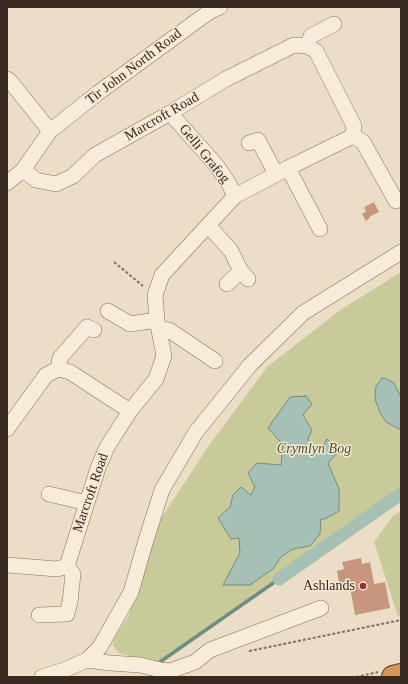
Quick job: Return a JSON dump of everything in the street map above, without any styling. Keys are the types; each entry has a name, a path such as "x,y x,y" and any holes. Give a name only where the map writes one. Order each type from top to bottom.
{"highway":[{"path":"393,677 401,675"}],"street":[{"name":"Tir John North Road","path":"7,183 23,170 50,131 104,88 209,12 220,7"},
{"path":"334,24 311,36 307,46 316,51 354,126 353,136 363,142 396,201"},
{"name":"Marcroft Road","path":"23,170 36,180 56,184 73,176 95,155 226,80 294,45 307,46"},
{"path":"7,79 50,131"},
{"name":"Gelli Grafog","path":"170,113 217,166 229,184 234,196"},
{"name":"Marcroft Road","path":"67,566 98,468 107,447 130,411 156,379 164,356 158,324 155,295 162,275 234,196 353,136"},
{"path":"249,143 258,140 282,171 320,229"},
{"path":"208,225 231,251 245,275 227,284"},
{"path":"42,677 64,670 87,660 100,647 130,592 162,490 196,432 250,365 303,313 401,252"},
{"path":"108,311 130,324 158,324 215,361"},
{"path":"58,369 60,358 87,327 94,330"},
{"path":"7,429 46,375 58,369 70,372 130,411"},
{"path":"50,494 87,503"},
{"path":"7,566 57,569 67,566 73,574 67,614 39,615"},
{"path":"87,660 140,665 170,671 195,662 210,650 320,608"}],"path":[{"path":"114,262 155,295"},
{"path":"248,651 401,620"}],"green space":[{"name":"Crymlyn Bog","path":"401,272 401,494 157,664 119,653 113,646 113,640 128,617 140,585 152,532 210,444 267,367 339,311"},
{"path":"401,511 401,615 398,616 374,542 393,516"}],"shaded area":[{"path":"382,378 394,383 401,397 401,430 386,422 380,413 375,399 376,386"},
{"path":"306,396 312,404 303,415 312,430 308,439 313,450 321,451 327,439 339,451 328,463 339,489 339,511 325,519 321,519 320,534 310,546 293,549 281,557 273,569 250,585 223,585 240,553 239,538 231,539 218,518 230,507 233,495 241,487 251,495 255,487 248,473 257,463 281,465 283,445 268,428 290,397"}],"building":[{"path":"374,202 379,212 369,217 370,218 366,221 362,214 366,212 364,207"},
{"name":"Ashlands","path":"361,558 362,564 370,562 374,584 385,582 390,608 355,615 350,587 340,589 337,571 344,569 342,562"}],"waterway":[{"path":"279,579 401,494"},
{"path":"157,664 279,579"}],"place":[{"name":"Ashlands","path":"363,586"}]}
